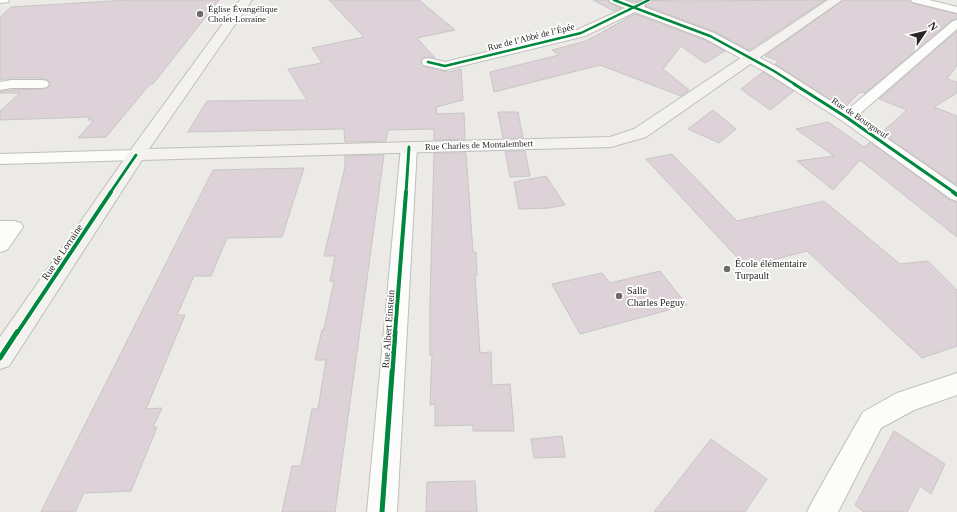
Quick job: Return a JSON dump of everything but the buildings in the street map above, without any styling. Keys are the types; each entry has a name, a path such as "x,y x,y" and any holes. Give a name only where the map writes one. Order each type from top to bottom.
{"main road":[{"name":"Rue de Lorraine","path":"0,358 136,155 246,0"},
{"name":"Rue Charles de Montalembert","path":"136,155 611,142 640,133 836,0"}],"street":[{"name":"Rue de Bourgneuf","path":"614,0 710,36 774,71 846,116 957,195"},
{"name":"Rue de l’Abbé de l’Épée","path":"428,62 445,66 581,33 649,0"},
{"path":"916,0 957,10"},
{"path":"846,116 853,113 957,23"},
{"path":"0,86 11,84 42,84"},
{"name":"Rue Albert Einstein","path":"382,512 409,147"},
{"path":"0,159 136,155"},
{"path":"0,227 14,227 0,245"},
{"path":"822,512 872,420 906,401 957,384"}],"cycle path":[{"path":"614,0 710,36 774,71 846,117 957,195"},
{"path":"428,62 445,66 581,33 649,0"},
{"path":"382,512 409,147"},
{"path":"0,358 136,155"}],"place":[{"name":"Église Évangélique Cholet-Lorraine","path":"200,14"},
{"name":"École élémentaire Turpault","path":"727,269"},
{"name":"Salle Charles Peguy","path":"619,296"}]}
